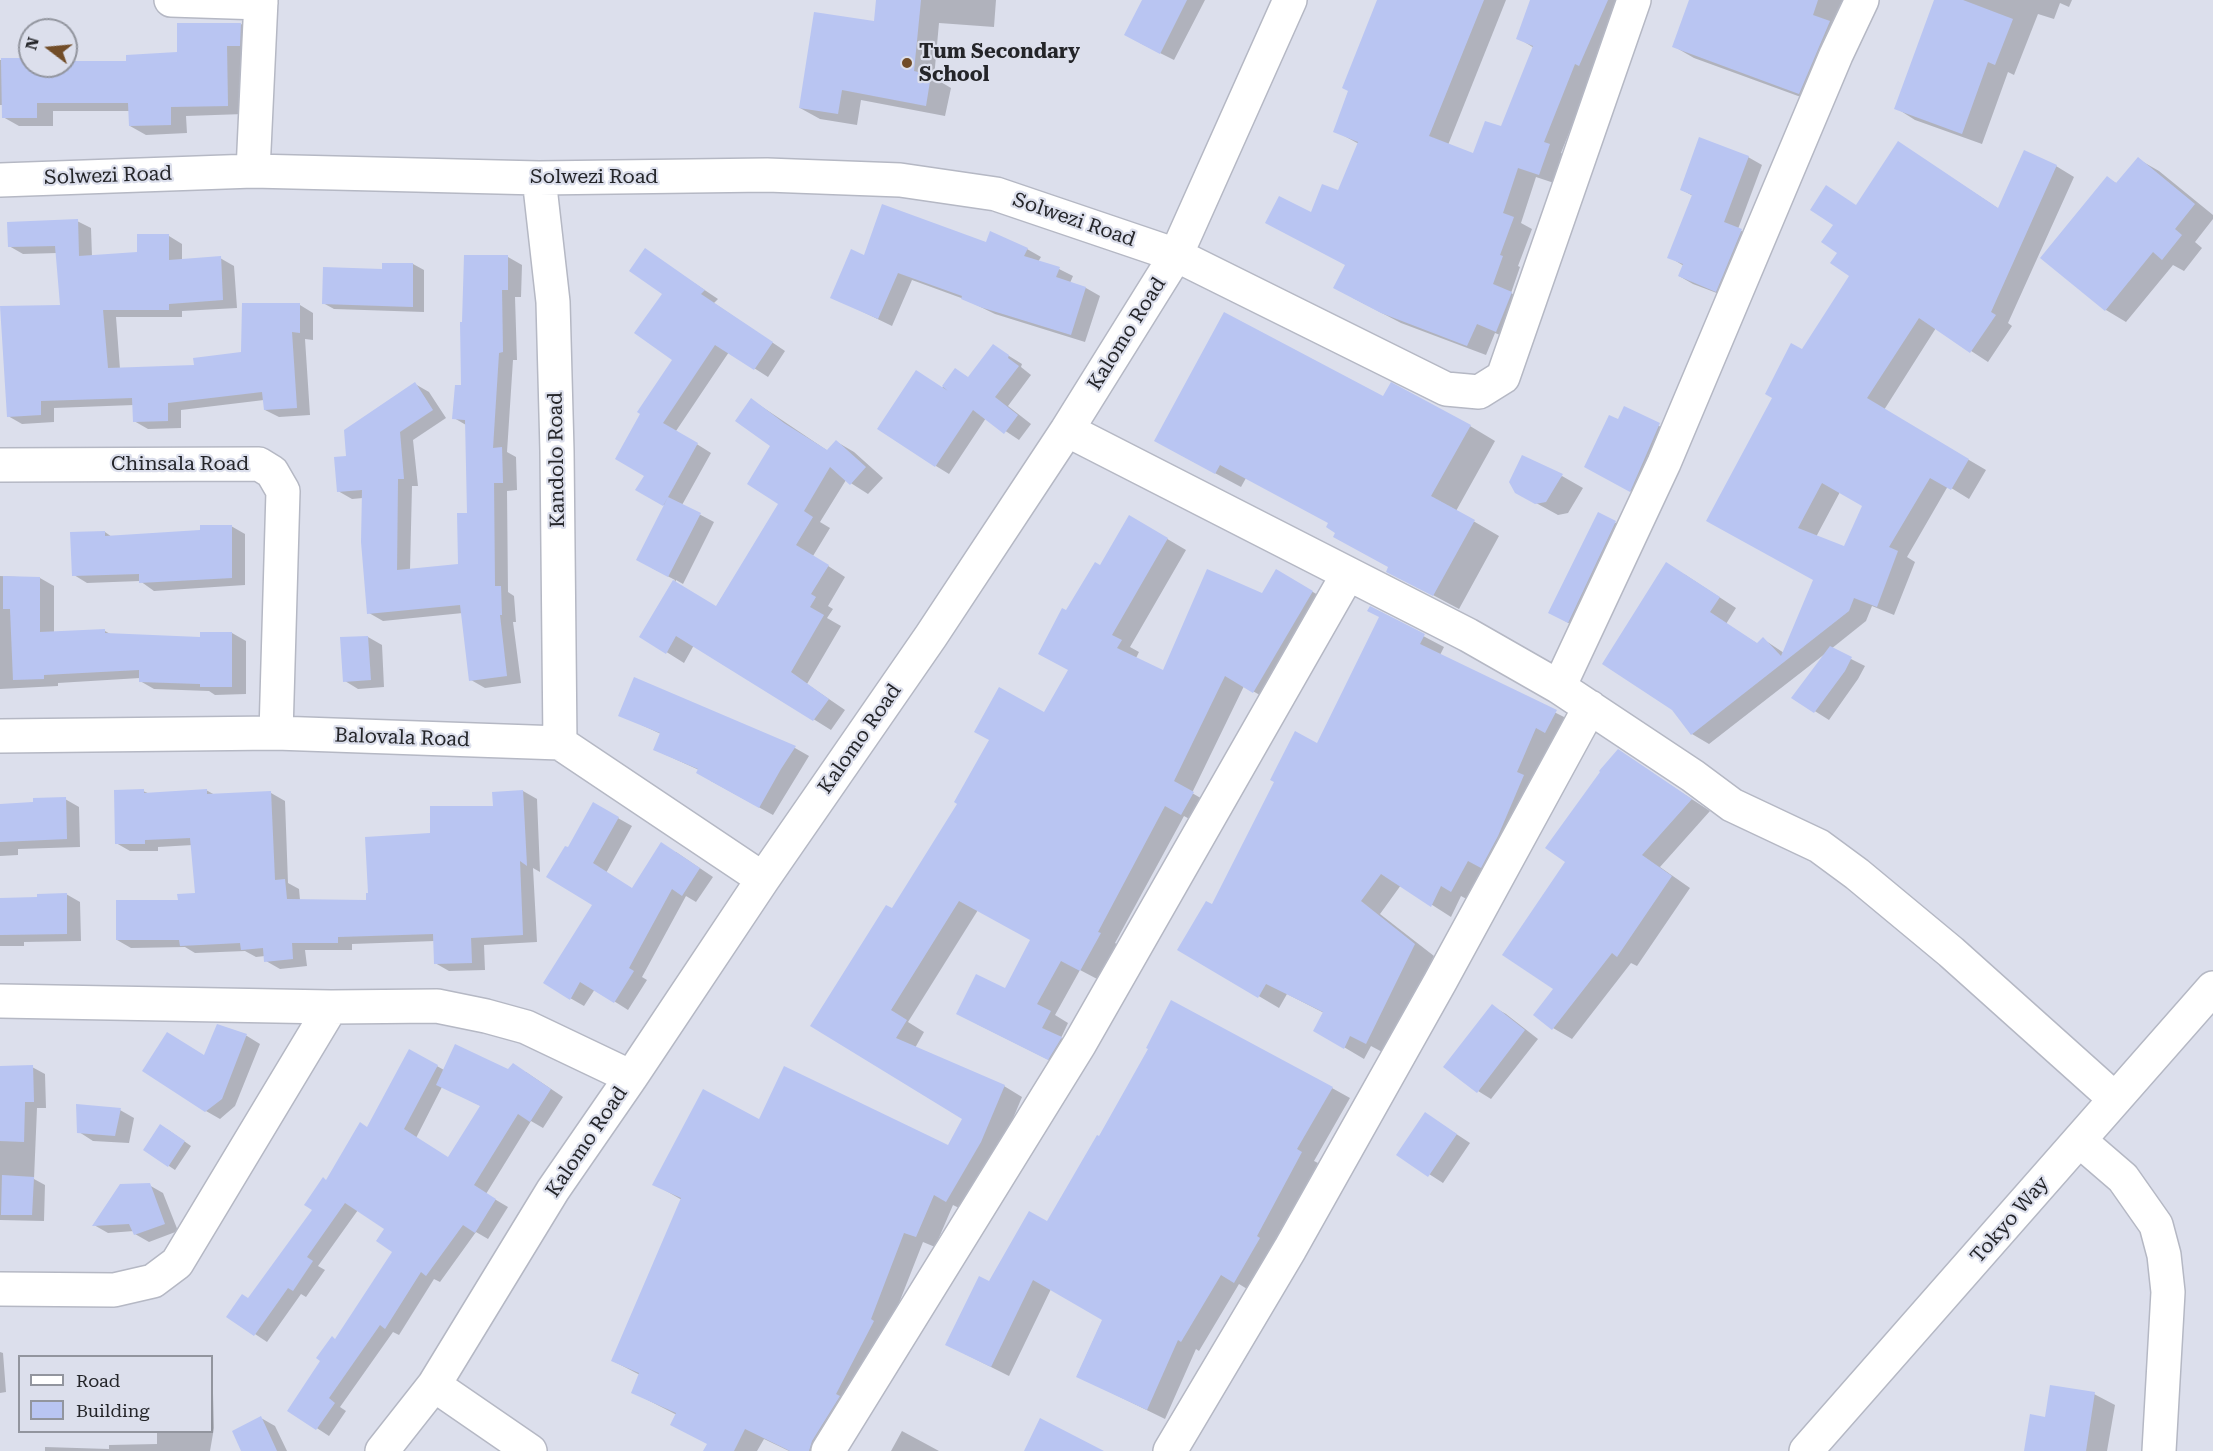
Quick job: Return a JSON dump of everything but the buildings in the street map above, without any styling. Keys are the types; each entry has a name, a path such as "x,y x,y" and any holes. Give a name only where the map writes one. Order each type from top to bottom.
{"street":[{"path":"171,0 261,2 253,171"},
{"name":"Kalomo Road","path":"382,1451 434,1385 553,1190 763,879 931,636 1067,430 1176,255 1290,0"},
{"name":"Solwezi Road","path":"0,180 253,171 539,178 767,175 900,180 996,194 1176,255 1446,389 1479,392 1503,377 1634,0"},
{"path":"1559,687 1664,463 1836,55 1862,0"},
{"name":"Kandolo Road","path":"539,178 553,302 558,451 560,743"},
{"path":"1067,430 1468,635 1559,687 1693,776 1732,805 1819,846 1857,874 1968,967 2115,1099"},
{"name":"Chinsala Road","path":"0,465 259,464 272,472 283,491 276,734"},
{"path":"828,1451 1079,1045 1348,574"},
{"path":"1170,1451 1290,1249 1440,982 1590,707"},
{"name":"Balovala Road","path":"0,736 276,734 560,743"},
{"path":"560,743 763,879"},
{"name":"Tokyo Way","path":"1806,1451 2213,988"},
{"path":"0,1001 332,1007 438,1006 526,1027 631,1077"},
{"path":"0,1289 114,1290 153,1281 177,1263 332,1007"},
{"path":"2080,1141 2123,1178 2156,1225 2164,1255 2168,1292 2159,1451"},
{"path":"434,1385 530,1451"}],"place":[{"name":"Tum Secondary School","path":"907,63"}]}
